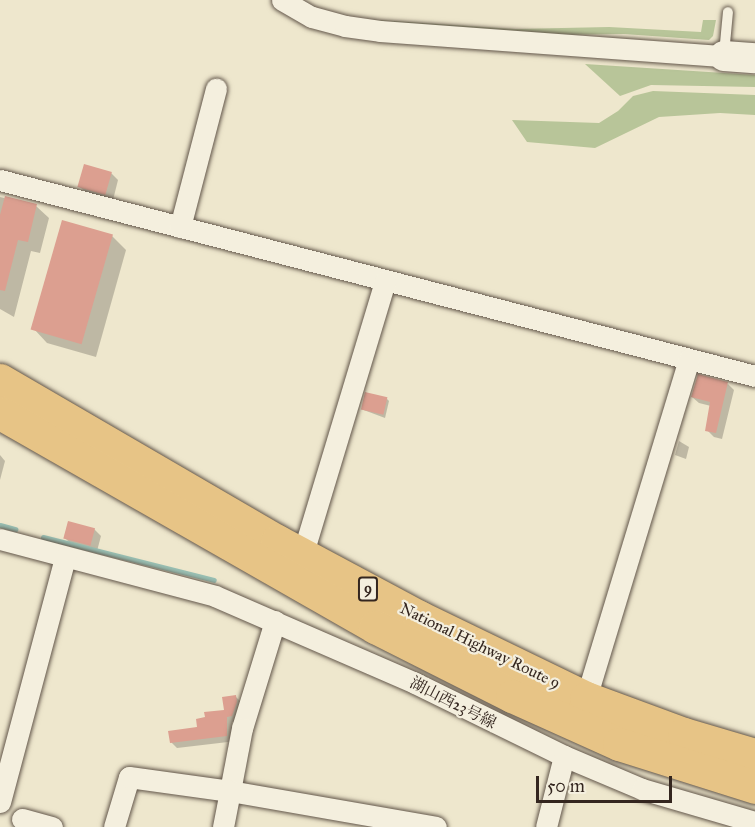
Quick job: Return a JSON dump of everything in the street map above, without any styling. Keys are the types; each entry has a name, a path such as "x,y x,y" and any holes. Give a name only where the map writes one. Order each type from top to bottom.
{"highway":[{"name":"National Highway Route 9","path":"0,380 277,541 419,617 586,698 684,734 755,755"},
{"name":"National Highway Route 9","path":"0,413 375,627 512,696 619,744 755,787"}],"street":[{"path":"282,0 312,16 345,26 390,32 755,58"},
{"path":"180,227 216,89"},
{"path":"0,180 755,376"},
{"path":"303,553 385,281"},
{"path":"586,698 689,359"},
{"name":"湖山西23号線","path":"0,539 215,596 415,683 564,756 642,789 746,822"},
{"path":"0,802 65,556"},
{"path":"223,827 242,728 275,621"},
{"path":"546,827 564,756"},
{"path":"114,827 129,777 230,791 436,827"},
{"path":"22,819 52,827"}],"lane":[{"path":"724,56 728,12"}],"green space":[{"path":"348,18 515,29 609,27 701,32 703,20 716,20 713,36 709,40 624,34 551,35"},
{"path":"585,64 755,75 755,87 651,85 620,96"},
{"path":"653,91 755,95 755,115 720,113 659,117 595,148 527,142 512,120 599,123 618,111 633,96"}],"building":[{"path":"84,164 112,172 105,195 77,187"},
{"path":"5,196 37,204 28,242 18,240 5,291 0,290 0,215"},
{"path":"62,220 113,235 82,344 31,330"},
{"path":"698,374 728,382 716,433 705,431 710,402 691,397"},
{"path":"365,392 387,397 383,415 361,410"},
{"path":"68,521 95,528 90,546 63,538"},
{"path":"236,695 237,702 232,716 227,717 227,736 170,743 168,731 197,727 196,719 205,717 204,712 224,710 222,697"}],"waterway":[{"path":"0,525 15,529"},
{"path":"43,537 214,580"}]}
